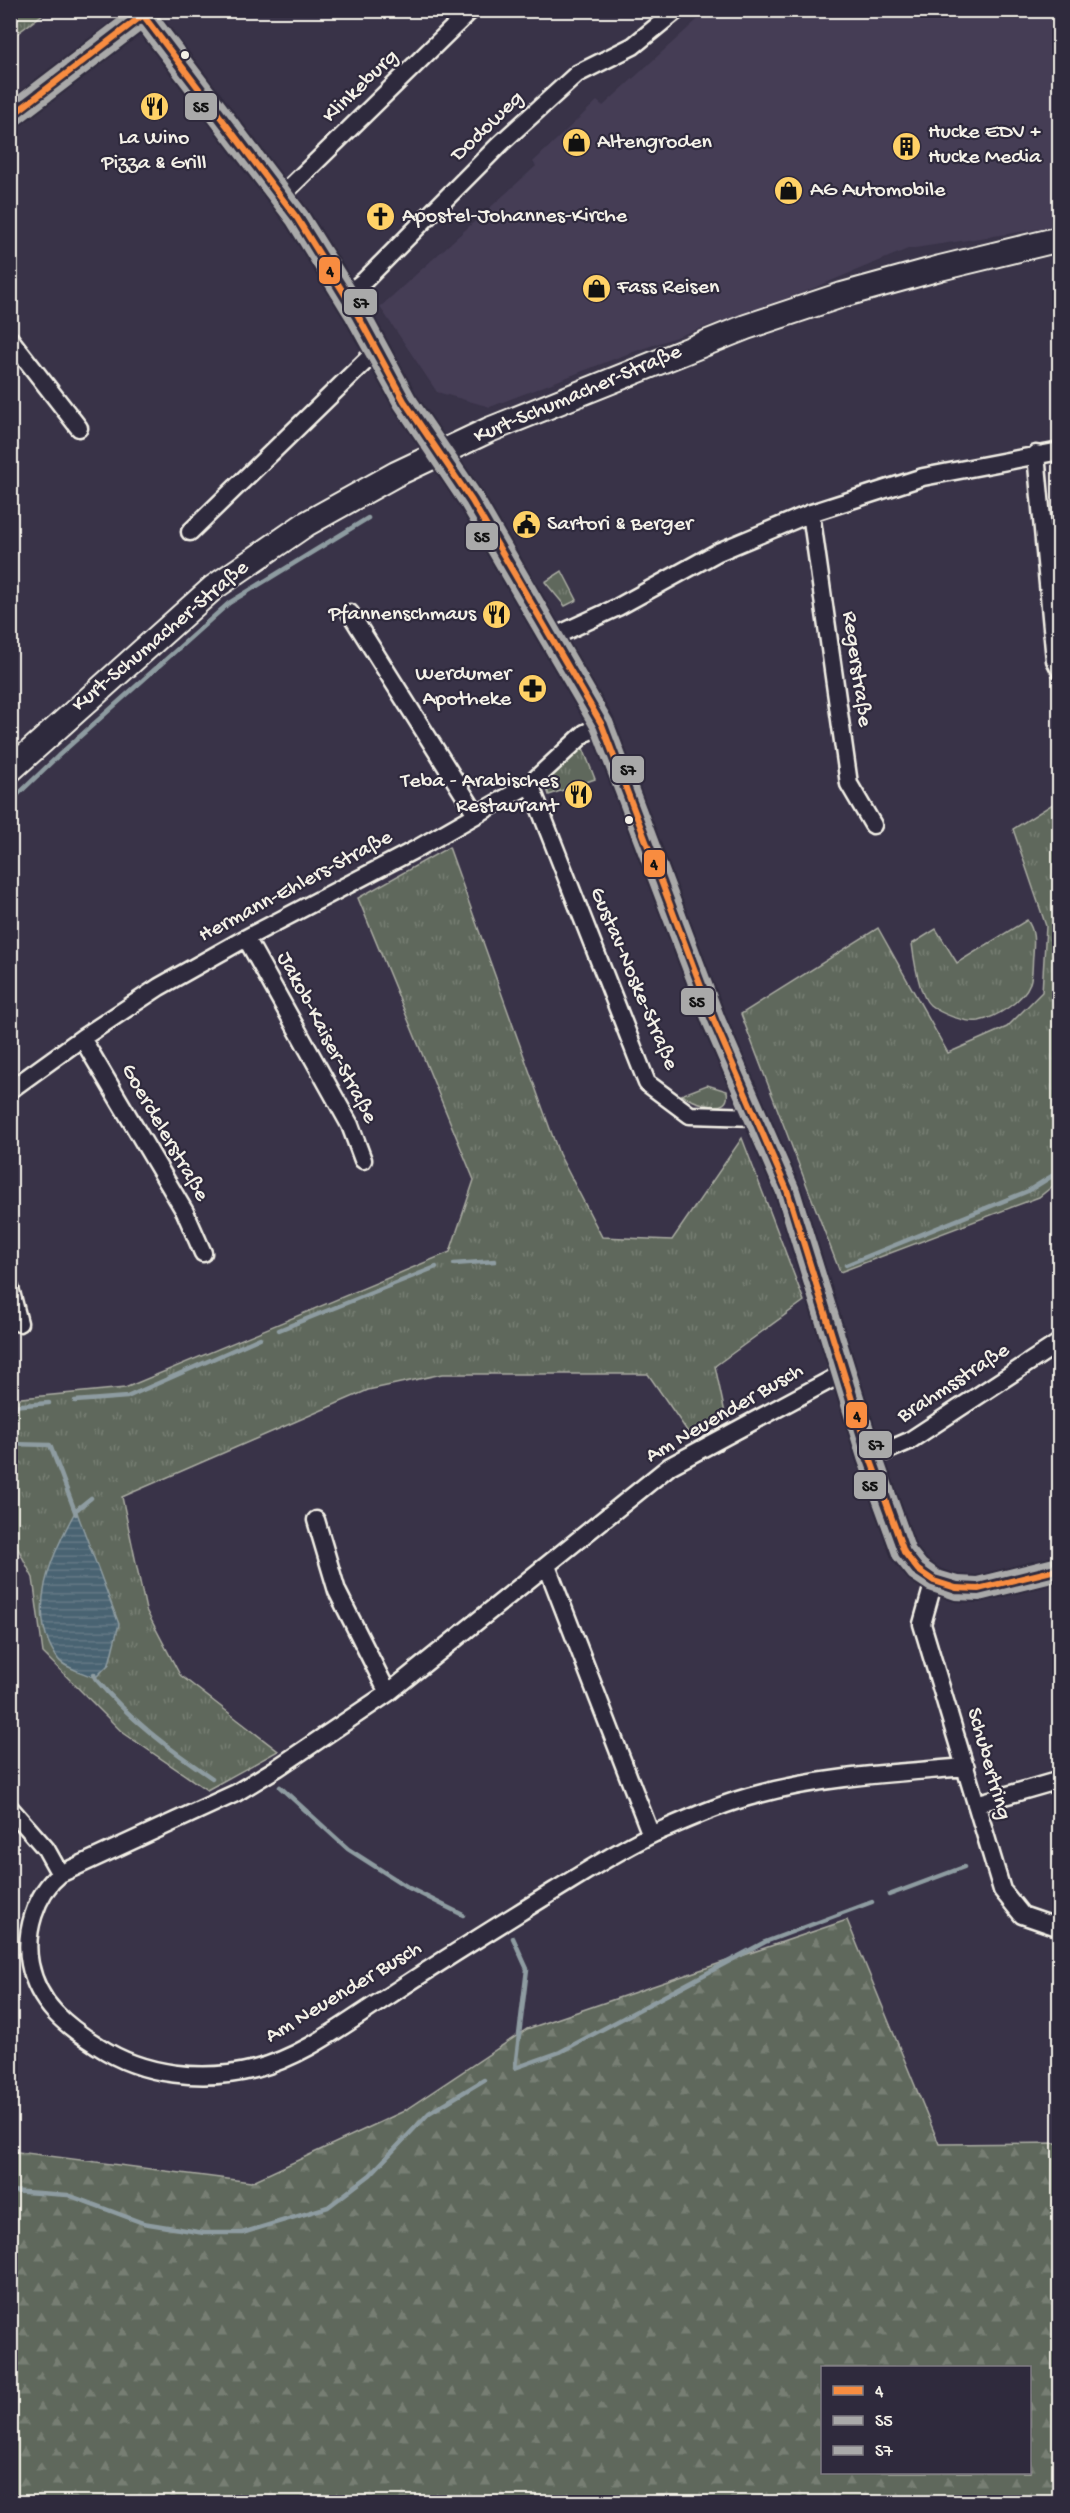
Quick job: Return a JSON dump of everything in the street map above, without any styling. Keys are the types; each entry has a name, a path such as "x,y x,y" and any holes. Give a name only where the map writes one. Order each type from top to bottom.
{"street":[{"name":"Klinkeburg","path":"282,195 471,10"},
{"name":"Dodoweg","path":"345,296 365,280 500,144 577,74 633,46 677,10"},
{"path":"10,117 143,13 282,195 377,350 404,401 472,501 602,725 714,1021 787,1190 870,1458 904,1552 918,1570 934,1581 956,1588 978,1589 1059,1569"},
{"name":"Kurt-Schumacher-Straße","path":"10,770 213,588 262,552 323,513 396,474 489,430 746,327 842,295 1059,239"},
{"path":"10,339 79,428"},
{"path":"190,532 377,350"},
{"path":"553,637 618,607 717,552 812,513 923,477 1059,451"},
{"path":"1036,454 1055,660 1059,670"},
{"name":"Regerstraße","path":"812,513 849,784 873,825"},
{"path":"350,613 476,814"},
{"name":"Hermann-Ehlers-Straße","path":"10,1090 82,1038 159,987 246,938 418,848 530,784 585,733 602,725"},
{"name":"Gustav-Noske-Straße","path":"530,784 647,1083 690,1115 755,1117"},
{"name":"Jakob-Kaiser-Straße","path":"246,938 350,1125 363,1161"},
{"name":"Goerdelerstraße","path":"82,1038 185,1212 203,1253"},
{"path":"10,1288 19,1323"},
{"name":"Brahmsstraße","path":"870,1458 909,1441 1059,1342"},
{"name":"Am Neuender Busch","path":"844,1372 670,1466 388,1693 236,1793 60,1874 51,1881 35,1911 28,1955 33,1977 59,2019 104,2050 131,2062 191,2076 223,2075 255,2069 286,2059 325,2037 463,1947 651,1835 727,1805 788,1787 832,1779 966,1767"},
{"path":"316,1520 337,1591 388,1693"},
{"path":"547,1566 651,1835"},
{"name":"Schubertring","path":"934,1581 922,1624 1002,1890 1022,1915 1059,1928"},
{"path":"976,1804 1059,1780"},
{"path":"10,1808 46,1849 60,1874"}],"shaded area":[{"path":"708,10 1059,11 1059,226 908,249 799,294 619,357 490,407 437,392 380,307 536,166 533,162 597,101 603,106"}],"green space":[{"path":"11,10 47,10 47,11 11,38"},
{"path":"562,571 577,600 565,606 545,582"},
{"path":"583,748 595,779 549,795 548,778"},
{"path":"1059,800 1059,1181 1039,1197 840,1272 741,1014 878,928 948,1053 1007,1027 1042,992 1046,926 1013,829"},
{"path":"449,847 559,1154 602,1237 672,1240 742,1138 804,1301 715,1366 726,1418 692,1438 648,1374 442,1374 368,1390 122,1497 146,1610 180,1675 278,1751 207,1790 122,1732 43,1653 33,1578 11,1535 11,1399 125,1388 450,1252 474,1180 358,898"},
{"path":"1027,920 1034,945 1032,976 1027,990 1016,1002 994,1016 979,1021 947,1015 930,1005 923,994 912,944 936,929 957,963"},
{"path":"707,1085 727,1091 727,1099 723,1104 710,1105 681,1095"},
{"path":"847,1920 939,2144 1059,2143 1059,2502 11,2502 11,2151 251,2182 402,2112 527,2029"}],"water":[{"path":"76,1510 119,1624 109,1664 95,1678 70,1668 58,1659 48,1641 43,1622 42,1603 45,1583 58,1545"}],"waterway":[{"path":"10,802 229,603 368,518"},
{"path":"846,1265 1028,1191 1060,1171"},
{"path":"454,1264 495,1261"},
{"path":"279,1330 436,1267"},
{"path":"75,1401 127,1397 260,1338"},
{"path":"10,1406 49,1403"},
{"path":"10,1444 50,1445 76,1514"},
{"path":"76,1510 91,1498"},
{"path":"94,1674 108,1693 135,1720 212,1778"},
{"path":"280,1787 348,1849 409,1888 463,1915"},
{"path":"889,1895 964,1867"},
{"path":"513,1938 527,1969 515,2068 560,2052 765,1942 872,1902"},
{"path":"10,2191 68,2195 143,2223 204,2233 242,2233 328,2207 370,2175 429,2113 484,2080"}],"transit line":[{"name":"S7","path":"10,105 134,10"},
{"name":"S7","path":"151,10 305,213 365,309 412,396 480,496 610,721 722,1018 796,1187 879,1455 912,1548 924,1563 938,1573 958,1579 977,1580 1058,1560"},
{"name":"4","path":"143,15 297,218 357,314 404,401 472,501 602,725 714,1021 787,1190 870,1458 904,1552 918,1570 934,1581 956,1588 978,1589 1060,1569"},
{"name":"4","path":"10,117 143,15"},
{"name":"S5","path":"15,124 141,28 290,223 349,319 397,406 464,506 594,729 706,1024 779,1193 861,1461 896,1557 911,1576 929,1588 955,1597 979,1598 1060,1578"}],"place":[{"name":"La Wino Pizza & Grill","path":"154,107"},
{"name":"Altengroden","path":"576,143"},
{"name":"Hucke EDV + Hucke Media","path":"907,146"},
{"name":"AG Automobile","path":"789,191"},
{"name":"Apostel-Johannes-Kirche","path":"381,217"},
{"name":"Fass Reisen","path":"596,288"},
{"name":"Sartori & Berger","path":"526,525"},
{"name":"Pfannenschmaus","path":"497,615"},
{"name":"Werdumer Apotheke","path":"532,688"},
{"name":"Teba - Arabisches Restaurant","path":"579,795"}]}
